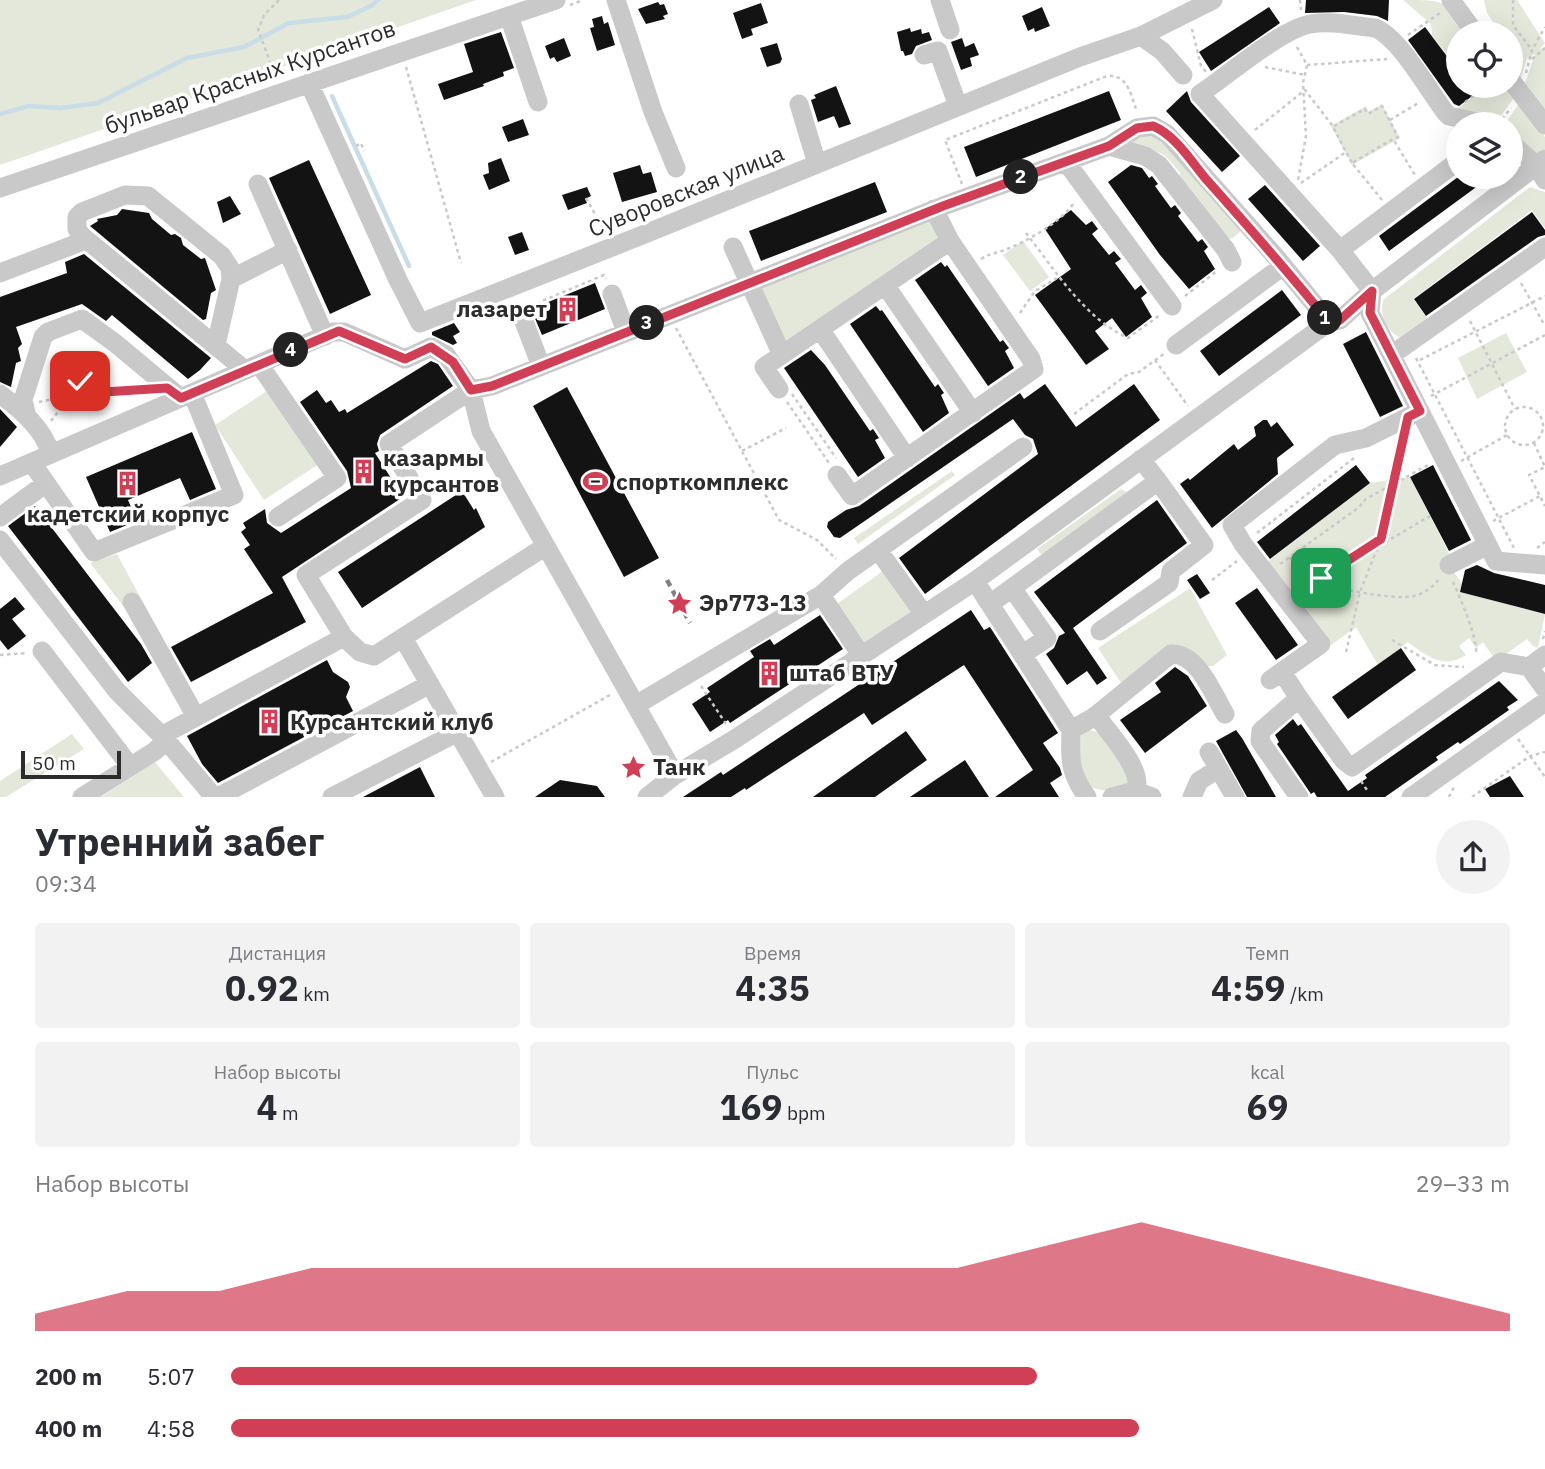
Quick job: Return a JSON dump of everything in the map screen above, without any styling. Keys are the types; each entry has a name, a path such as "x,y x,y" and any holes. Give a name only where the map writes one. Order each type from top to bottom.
{"street":[{"name":"бульвар Красных Курсантов","path":"0,188 556,0"},
{"path":"616,0 653,112 676,168"},
{"path":"940,0 950,30"},
{"name":"Суворовская улица","path":"309,83 420,323 1080,57 1141,36 1213,0"},
{"path":"1456,1 1468,21"},
{"path":"509,16 538,102"},
{"path":"1446,112 1383,31 1319,23 1289,33 1200,94 1340,250 1372,291 1370,313 1397,352 1415,410 1446,462 1496,561 1545,565"},
{"path":"1141,36 1162,51 1183,75"},
{"path":"924,55 938,51 958,106"},
{"path":"1523,96 1545,125"},
{"path":"799,104 817,164"},
{"path":"546,546 374,656 360,652 344,637 306,575 422,500 389,444 471,390 492,386 934,209 1109,146 1127,132 1142,127 1153,126 1167,134 1251,228 1329,322"},
{"path":"1109,146 1153,160 1229,256 1251,228"},
{"path":"647,797 676,775 975,581 1329,322 1340,320 1372,291 1542,169 1523,153"},
{"path":"1066,162 1172,306"},
{"path":"1340,250 1446,170"},
{"path":"258,184 325,336"},
{"path":"216,345 231,279 230,268 222,256 148,196 125,195 82,212 77,217 77,229 86,240 216,345 252,367 337,478 278,517"},
{"path":"837,467 852,496 1034,369 1031,359 950,241 934,209"},
{"path":"0,273 86,240"},
{"path":"782,386 764,368 950,241"},
{"path":"733,247 782,355"},
{"path":"1397,352 1545,247"},
{"path":"231,279 288,250"},
{"path":"1176,345 1283,266"},
{"path":"885,285 973,413"},
{"path":"612,294 626,332"},
{"path":"523,319 541,366"},
{"path":"32,463 94,552 234,495 180,393 82,320 48,332 43,337 23,400 26,411 51,454"},
{"path":"820,330 907,458"},
{"path":"0,476 180,393 252,367 325,336 344,332 405,359 431,347 453,362 471,390 481,431 676,775"},
{"path":"0,394 26,411"},
{"path":"1415,410 1366,438 1335,445 1232,525 1246,548 1321,644 1276,676 1299,698 1344,761 1352,767 1501,662 1529,667 1545,689"},
{"path":"636,705 821,596 848,571 1023,447"},
{"path":"1100,631 1169,583 1171,571 1204,545 1141,459"},
{"path":"990,604 1158,481"},
{"path":"0,517 45,484"},
{"path":"1448,567 1484,537"},
{"path":"0,540 117,691 216,797 430,684"},
{"path":"1021,547 1037,570"},
{"path":"878,550 924,614"},
{"path":"975,581 1071,730 1070,758 1073,778 1087,797"},
{"path":"1012,589 1047,638 1023,654"},
{"path":"821,596 861,655"},
{"path":"132,602 196,717"},
{"path":"82,797 130,766 163,738 196,717 344,637"},
{"path":"403,638 495,797"},
{"path":"42,651 130,766"},
{"path":"1071,730 1096,715 1171,654 1182,653 1191,660 1225,714"},
{"path":"1476,654 1488,670"},
{"path":"1529,667 1545,654"},
{"path":"1299,698 1261,731 1259,737 1299,797"},
{"path":"1411,797 1545,702"},
{"path":"1096,715 1137,773 1143,794 1112,797"},
{"path":"332,797 458,732"},
{"path":"1192,797 1213,760 1235,797"}],"path":[{"path":"276,76 258,30 264,15 279,0"},
{"path":"1513,0 1513,25 1532,50"},
{"path":"1307,65 1400,50 1456,1"},
{"path":"1188,12 1201,66 1215,84"},
{"path":"1289,33 1307,65 1306,136 1297,186 1346,152"},
{"path":"1539,38 1545,36"},
{"path":"1530,60 1545,48"},
{"path":"404,60 461,263"},
{"path":"1244,64 1305,75"},
{"path":"967,197 945,140 1111,75 1126,82 1142,127"},
{"path":"1305,90 1333,127 1352,163 1390,211"},
{"path":"1242,141 1305,90"},
{"path":"1390,121 1431,94"},
{"path":"1333,127 1365,109 1368,114 1382,106 1390,121 1398,137 1352,163"},
{"path":"1393,139 1423,187"},
{"path":"357,145 361,143 364,151"},
{"path":"586,198 604,228 611,248"},
{"path":"968,267 987,255 1009,249 1043,230 1071,209 1077,198"},
{"path":"1013,333 1017,318 1031,295 1050,280 1058,278 1026,233"},
{"path":"1513,270 1545,326"},
{"path":"523,319 520,310 604,275 612,294"},
{"path":"1420,360 1545,296"},
{"path":"1462,306 1515,410"},
{"path":"669,315 779,520 817,540 848,571"},
{"path":"1346,652 1360,592 1381,539 1393,482 1415,410 1436,393 1545,335"},
{"path":"84,383 115,343"},
{"path":"1074,414 1128,374 1139,372 1176,345"},
{"path":"1397,352 1420,360 1521,563"},
{"path":"1155,360 1197,418"},
{"path":"41,434 67,397 66,389 70,383 84,383"},
{"path":"84,383 88,393"},
{"path":"782,386 837,467"},
{"path":"782,386 837,467"},
{"path":"88,393 180,393"},
{"path":"67,397 75,403 82,402 88,393"},
{"path":"26,411 67,397"},
{"path":"1532,409 1540,416 1541,434 1534,443 1522,445 1507,435 1507,418 1515,410 1532,409"},
{"path":"1540,416 1545,414"},
{"path":"742,451 786,428"},
{"path":"1267,573 1393,482 1446,462 1468,457 1507,435"},
{"path":"1534,443 1545,467 1529,475 1545,506"},
{"path":"1212,580 1355,457"},
{"path":"1484,537 1499,518 1540,496"},
{"path":"1376,548 1430,516"},
{"path":"1303,620 1321,578 1381,539"},
{"path":"1289,558 1307,564 1334,586 1360,592 1416,596 1432,587 1448,567"},
{"path":"1448,567 1477,647 1476,654"},
{"path":"1392,640 1435,665 1488,670"},
{"path":"0,655 42,651"},
{"path":"691,671 735,739"},
{"path":"479,768 618,690"},
{"path":"1510,728 1545,777"},
{"path":"1472,797 1530,756 1545,752"}],"shaded area":[{"path":"0,0 476,0 0,165"},
{"path":"1403,0 1444,4 1462,21 1446,21 1446,53 1432,35 1431,24"},
{"path":"1484,0 1517,0 1545,43 1540,49 1545,47 1545,121 1523,93 1535,54 1527,58 1523,71 1523,21 1492,21"},
{"path":"1472,98 1514,98 1504,112 1452,112"},
{"path":"1520,102 1545,137 1545,149 1532,159 1523,150 1523,112 1513,112"},
{"path":"1382,104 1400,138 1352,165 1331,126 1366,106 1368,112"},
{"path":"1155,134 1243,229 1233,238 1226,239 1179,185 1180,173 1168,159 1155,151 1142,152 1132,144 1133,136"},
{"path":"1530,187 1545,192 1545,228 1532,210 1413,299 1430,322 1404,339 1393,333 1382,312 1383,300"},
{"path":"930,220 943,239 787,346 760,289"},
{"path":"1023,241 1049,277 1030,291 1003,255"},
{"path":"1506,333 1527,372 1477,399 1458,358"},
{"path":"270,389 319,464 264,500 215,425"},
{"path":"952,471 955,475 858,544 854,538"},
{"path":"1410,477 1450,555 1446,560 1462,584 1460,592 1545,614 1538,648 1527,639 1496,661 1483,642 1476,648 1469,638 1459,646 1466,655 1443,661 1429,656 1408,642 1378,665 1356,627 1331,645 1267,562 1370,483"},
{"path":"1121,489 1127,492 1043,557 1037,549"},
{"path":"117,554 140,597 124,607 90,563"},
{"path":"883,571 912,611 860,646 834,606"},
{"path":"1190,588 1227,655 1213,666 1205,666 1192,654 1123,686 1098,648"},
{"path":"1087,729 1100,733 1132,782 1116,793 1088,787 1074,749 1082,731"},
{"path":"72,734 84,749 6,797 0,797 0,781"},
{"path":"155,762 184,797 101,797"}],"building":[{"path":"1306,0 1389,0 1388,21 1377,16 1344,12 1305,13"},
{"path":"658,2 660,5 664,4 668,14 663,16 665,19 646,24 638,9"},
{"path":"761,3 768,23 751,29 753,35 742,39 733,13"},
{"path":"1042,7 1050,26 1035,32 1034,28 1028,31 1022,16"},
{"path":"1269,7 1280,23 1211,71 1199,52"},
{"path":"602,16 604,24 608,22 615,45 597,51 590,28 594,27 592,19"},
{"path":"1425,27 1446,55 1446,93 1408,40"},
{"path":"910,28 911,32 921,29 922,34 929,32 932,40 916,46 912,54 905,56 901,51 897,32"},
{"path":"501,32 514,68 503,72 504,76 483,84 484,86 444,100 438,84 473,72 464,44"},
{"path":"564,38 571,56 557,62 554,57 550,59 545,46"},
{"path":"962,38 965,47 974,43 979,55 970,58 972,66 961,70 951,42"},
{"path":"777,43 782,59 780,63 767,67 760,48"},
{"path":"836,86 851,124 839,128 834,116 818,122 811,100 816,98 814,95"},
{"path":"1109,91 1121,120 976,177 964,147"},
{"path":"1187,91 1191,102 1240,156 1222,172 1166,111"},
{"path":"1450,98 1470,98 1459,106"},
{"path":"523,119 529,135 508,142 502,127"},
{"path":"501,158 510,181 489,190 483,175 489,173 488,163"},
{"path":"309,160 371,295 330,314 269,178"},
{"path":"640,165 643,174 651,172 657,192 622,202 613,173"},
{"path":"1131,165 1142,168 1149,178 1152,176 1158,184 1155,186 1171,208 1175,205 1181,213 1178,216 1198,242 1202,239 1208,247 1204,251 1215,269 1189,289 1160,255 1108,182"},
{"path":"875,182 887,212 761,261 749,231"},
{"path":"1265,185 1320,246 1303,261 1248,199"},
{"path":"1446,186 1446,189 1474,189 1389,251 1379,236"},
{"path":"587,187 591,196 585,199 587,203 568,210 562,195"},
{"path":"230,196 241,214 223,223 217,202"},
{"path":"122,209 149,213 152,219 171,235 175,234 181,238 183,245 201,259 205,258 216,290 211,293 206,319 203,320 90,226 98,221 97,219 117,215"},
{"path":"1071,210 1086,225 1092,221 1098,229 1092,234 1109,255 1114,251 1121,259 1115,263 1135,290 1141,285 1147,293 1141,298 1152,317 1126,337 1112,318 1095,331 1109,349 1086,365 1035,295 1071,269 1045,229"},
{"path":"1532,212 1545,230 1545,235 1538,237 1426,316 1414,299"},
{"path":"522,232 529,250 515,255 508,237"},
{"path":"84,254 211,358 188,379 112,315 106,321 82,304 16,327 22,344 18,348 21,361 16,363 11,387 0,382 0,297 67,273 65,262"},
{"path":"941,262 945,267 947,265 1000,342 1003,340 1009,348 1005,351 1014,368 988,386 915,280"},
{"name":"лазарет","path":"595,283 605,309 542,335 531,309"},
{"path":"1282,290 1301,315 1219,376 1200,351"},
{"path":"876,306 882,310 935,387 938,384 944,393 941,395 949,413 923,432 850,324"},
{"path":"454,323 460,332 453,336 457,343 453,345 432,335 432,332"},
{"path":"1366,332 1403,406 1380,417 1343,344"},
{"path":"811,350 825,365 870,431 873,429 879,438 875,440 885,458 858,477 784,368"},
{"name":"казармы курсантов","path":"431,361 438,364 453,386 380,435 377,444 379,451 375,453 403,497 282,577 306,622 191,682 171,647 273,593 244,549 250,545 241,532 246,528 243,523 265,509 267,523 281,533 351,488 347,471 300,402 317,390 326,403 331,400 339,412 345,409 347,413"},
{"path":"1045,384 1076,427 1134,384 1160,420 925,594 899,558 1038,454 1033,439 1025,435 1013,419 840,538 834,537 827,527 828,522 846,510 859,506 1020,393 1024,399"},
{"name":"спорткомплекс","path":"567,387 659,558 624,577 533,406"},
{"path":"0,409 17,427 0,447"},
{"path":"1267,420 1271,427 1277,422 1294,445 1277,458 1278,474 1212,528 1180,484 1188,478 1190,480 1234,444 1238,450 1256,436 1254,427"},
{"name":"кадетский корпус","path":"192,432 216,489 190,500 180,478 128,500 137,521 110,532 86,477"},
{"path":"1356,465 1370,483 1270,559 1257,542"},
{"path":"1433,465 1471,540 1449,551 1410,477"},
{"path":"462,491 474,510 476,508 485,527 362,608 338,572"},
{"path":"1157,500 1187,543 1073,628 1107,678 1097,685 1087,671 1067,685 1046,654 1054,648 1059,636 1065,633 1034,592"},
{"path":"35,506 141,644 152,663 128,682 8,526"},
{"path":"1477,565 1494,573 1545,585 1545,614 1460,592 1465,570"},
{"path":"1197,574 1210,593 1200,599 1187,580"},
{"path":"1257,588 1298,645 1276,660 1235,603"},
{"path":"15,597 25,609 12,619 26,636 8,650 0,640 0,609"},
{"path":"971,610 984,630 990,627 1058,733 1043,743 1060,768 1062,775 1050,783 1059,797 995,797 1033,770 964,665 872,725 864,713 746,790 745,788 731,797 683,797 721,772 723,775"},
{"name":"штаб ВТУ","path":"820,615 843,649 730,723 728,720 710,732 692,704 710,692 707,688 754,657 750,651 770,639 774,645"},
{"path":"1401,648 1416,670 1348,719 1332,697"},
{"name":"Курсантский клуб","path":"327,660 333,672 348,682 350,687 346,697 353,711 218,783 202,764 187,736"},
{"path":"1175,667 1188,676 1207,706 1145,753 1120,720 1161,692 1155,683"},
{"path":"1499,681 1518,700 1507,707 1509,710 1436,757 1438,760 1385,797 1317,797 1314,792 1311,794 1277,744 1279,742 1275,735 1293,719 1298,726 1301,724 1348,791 1367,778 1365,775"},
{"path":"1236,730 1276,797 1247,797 1216,741"},
{"path":"906,731 927,760 875,797 813,797"},
{"path":"965,760 989,797 910,797"},
{"path":"420,767 435,797 363,797"},
{"path":"1510,776 1524,797 1490,797 1485,789"},
{"path":"560,780 597,786 605,797 535,797"}],"waterway":[{"path":"0,114 29,106 61,108 98,103 187,58 244,47 289,23 347,17 378,0"},
{"path":"332,96 409,266"}],"railway":[{"path":"667,580 690,623"}],"place":[{"name":"лазарет","path":"567,309"},
{"name":"казармы курсантов","path":"363,471"},
{"name":"спорткомплекс","path":"596,482"},
{"name":"кадетский корпус","path":"128,484"},
{"name":"Эр773-13","path":"679,603"},
{"name":"штаб ВТУ","path":"769,673"},
{"name":"Курсантский клуб","path":"270,722"},
{"name":"Танк","path":"633,767"}],"route":[{"path":"80,381 88,389 88,393 167,388 181,398 339,331 398,358 405,359 431,347 441,351 453,362 471,390 492,386 943,206 1109,146 1137,128 1153,126 1167,134 1276,257 1329,322 1340,320 1372,291 1370,313 1420,411 1408,417 1381,539 1321,578"}]}
